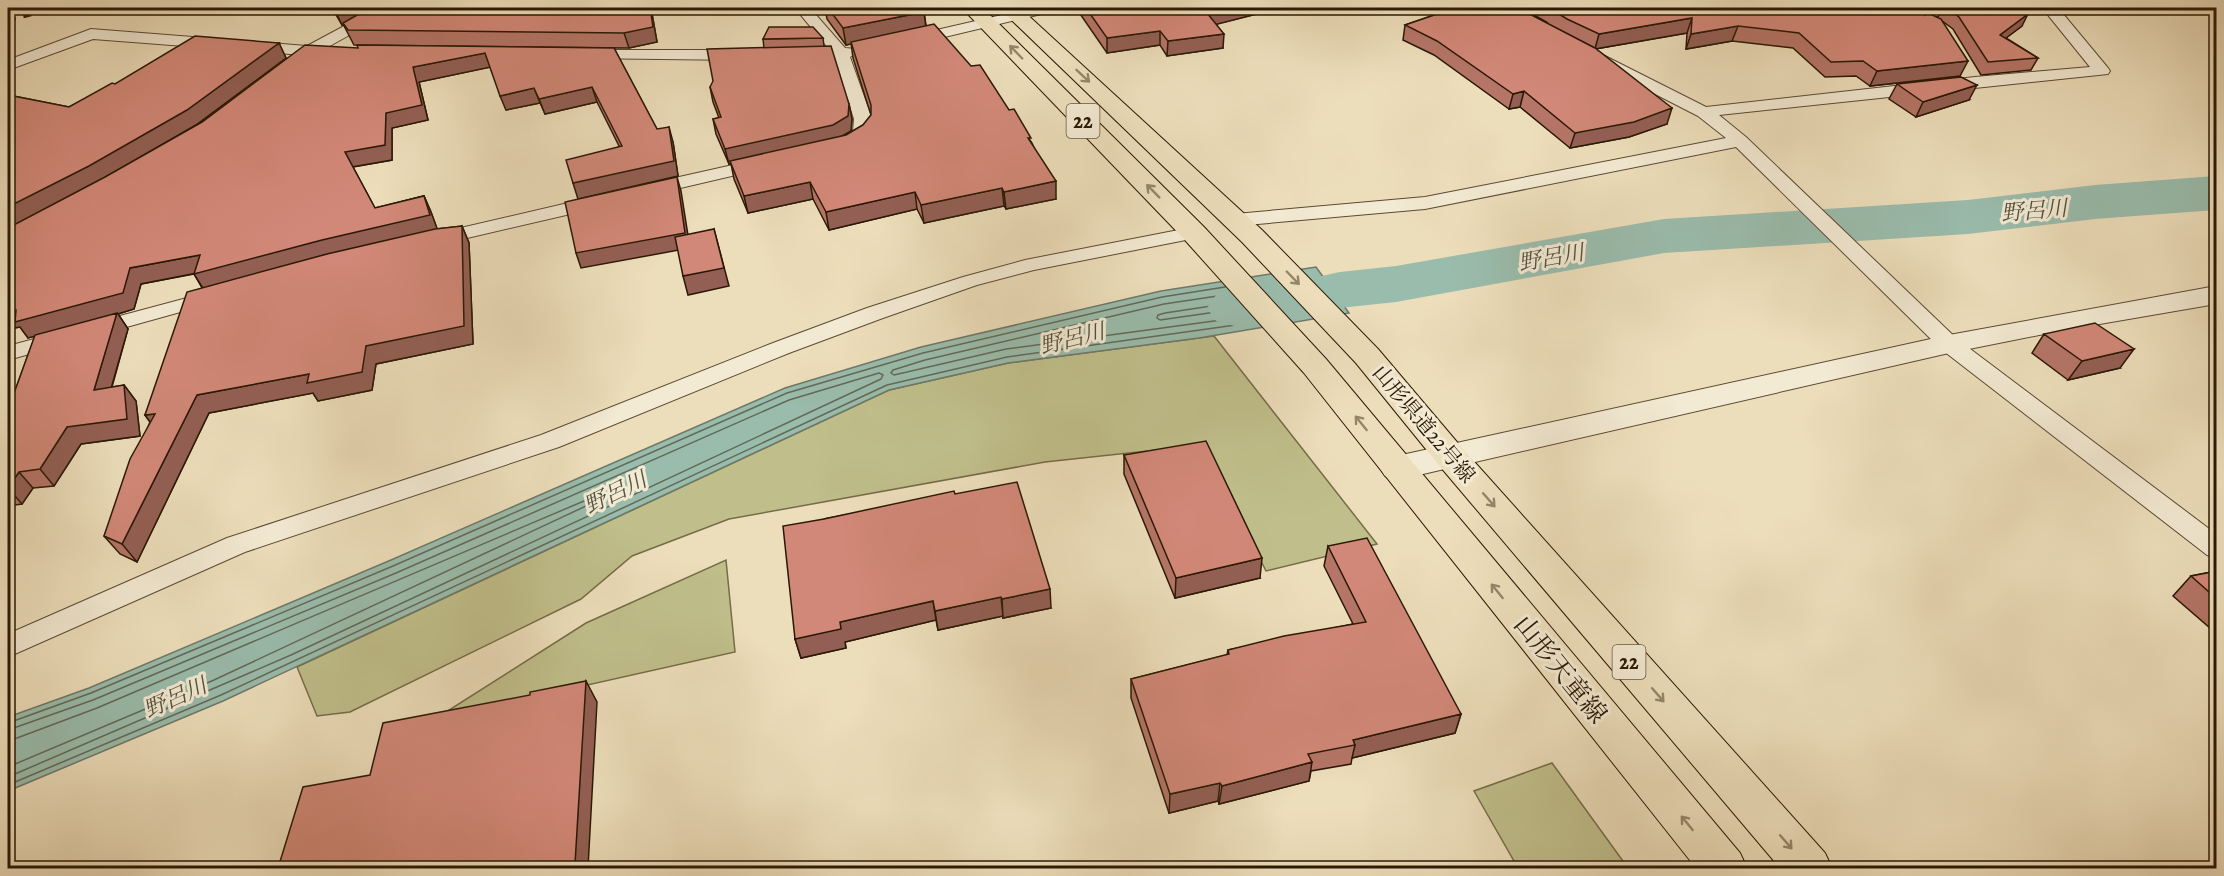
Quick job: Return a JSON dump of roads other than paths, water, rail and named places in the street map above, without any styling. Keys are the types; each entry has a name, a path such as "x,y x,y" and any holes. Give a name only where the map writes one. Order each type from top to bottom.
{"main road":[{"name":"山形県道22号線","path":"1013,11 1244,228 1367,356 1450,456 1809,868"},
{"name":"22","path":"979,15 1201,240 1315,366 1398,468"},
{"name":"山形天童線","path":"1398,468 1724,868"}],"street":[{"path":"1398,468 1949,344 2059,322 2217,295"}],"lane":[{"path":"290,65 307,52 366,20 404,8"},
{"path":"802,8 841,53 863,119 862,134 842,146 830,148"},
{"path":"900,42 979,15 1049,8"},
{"path":"1704,112 1975,82 2102,71 2056,15 2060,8"},
{"path":"8,65 91,34 307,52 342,52"},
{"path":"786,54 841,53 865,49"},
{"path":"1581,50 1704,112 1740,141 1949,344 2217,548"},
{"path":"567,54 753,55"},
{"path":"1964,64 1975,82"},
{"path":"1244,228 1425,203 1740,141"},
{"path":"408,245 784,159"},
{"path":"8,646 236,545 550,441 781,348 875,313 970,281 1032,264 1201,240"},
{"path":"8,353 233,291"}],"water":[{"path":"1316,267 1349,313 1199,338 1008,363 889,390 223,701 8,791 8,717 89,688 391,560 785,388 921,347 1161,291"}],"waterway":[{"name":"野呂川","path":"1238,308 1294,301 1340,290 1396,284 1664,236 1968,217 2095,202 2216,193"}],"railway":[{"path":"8,21 56,8"}]}
